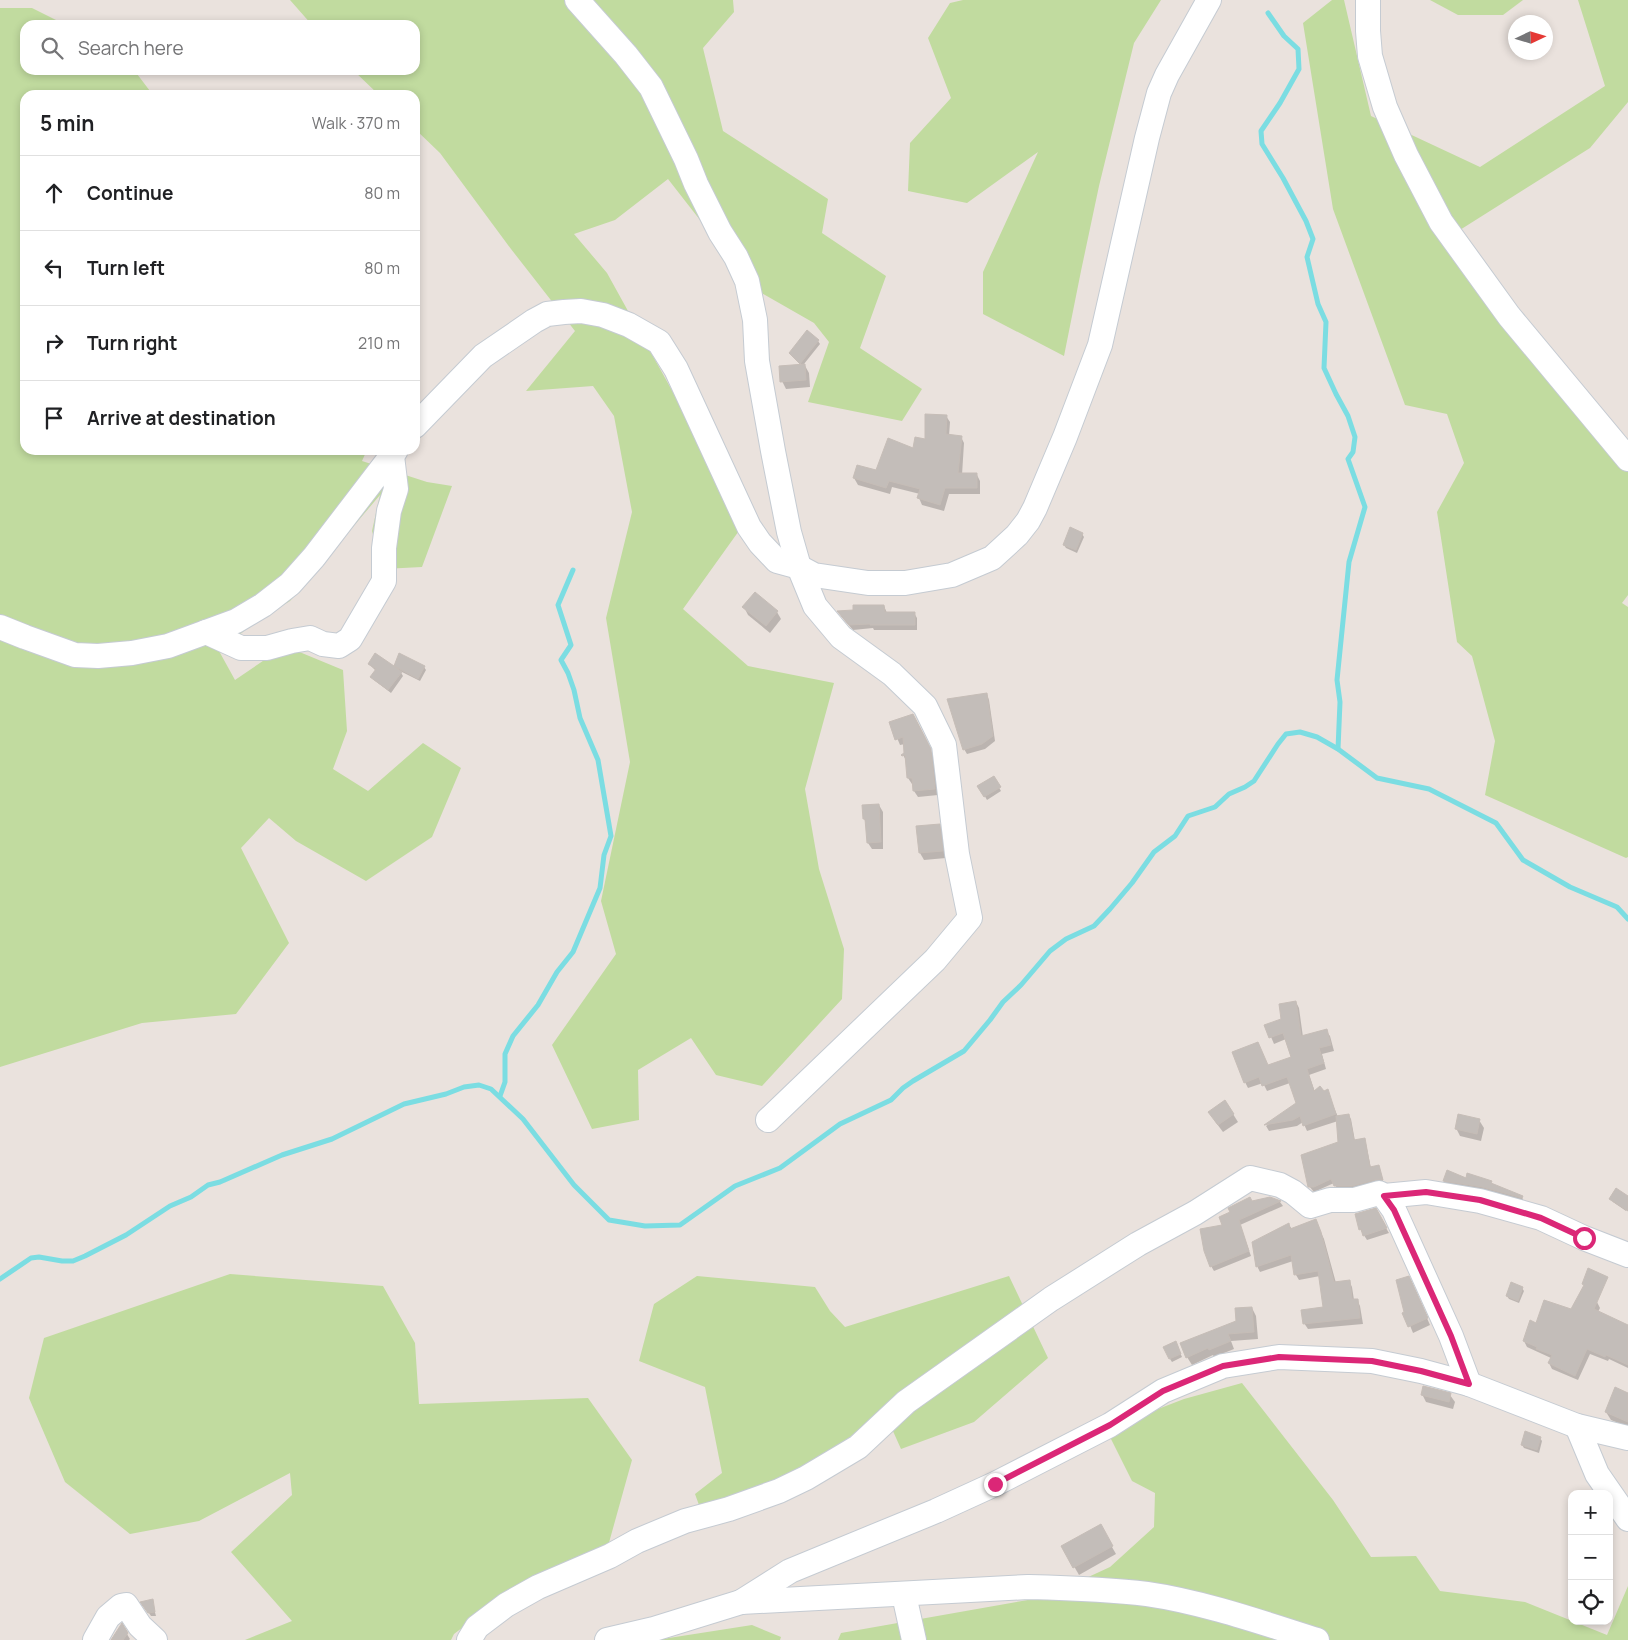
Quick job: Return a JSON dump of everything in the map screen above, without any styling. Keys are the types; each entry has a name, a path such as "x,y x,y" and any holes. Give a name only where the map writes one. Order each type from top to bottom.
{"street":[{"path":"577,0 626,55 651,88 686,159 696,184 747,281 755,320 758,361 773,451 789,532 799,566 815,606 841,637 892,674 925,706 944,745 957,854 970,918 935,960 768,1120"},
{"path":"420,421 483,356 547,314 581,311 612,318 659,342 676,369 748,527 777,561 799,566 814,575 868,583 905,583 952,575 992,558 1017,535 1028,521 1065,437 1100,345 1159,93 1209,0"},
{"path":"1368,0 1370,56 1386,107 1406,154 1441,222 1509,316 1628,459"},
{"path":"0,627 75,655 98,656 132,653 168,646 236,620 263,605 290,584 314,557 392,455"},
{"path":"206,632 241,648 268,648 310,638 323,644 339,646 350,640 384,581 384,548 389,511 396,489 394,455"},
{"path":"469,1640 477,1627 506,1605 538,1587 685,1521 729,1509 779,1491 858,1448 906,1402 1051,1299 1138,1244 1195,1213 1250,1178 1280,1185 1293,1192 1310,1206 1330,1200 1354,1200 1379,1193 1384,1196 1394,1210 1451,1336 1469,1384"},
{"path":"1384,1196 1426,1192 1480,1200 1541,1218 1584,1238 1628,1255"},
{"path":"741,1602 790,1570 936,1511 995,1484 1110,1425 1163,1391 1223,1366 1279,1357 1372,1361 1421,1371 1469,1384 1577,1426 1628,1438"},
{"path":"1577,1426 1596,1474 1628,1519"},
{"path":"608,1640 654,1629 741,1602 904,1595 932,1591 1028,1587 1071,1588 1147,1594 1217,1609 1317,1640"},
{"path":"904,1595 914,1640"},
{"path":"95,1640 108,1617 121,1606 126,1606 140,1626 155,1640"}],"green space":[{"path":"290,0 733,0 734,12 703,48 723,131 828,199 822,233 886,276 860,348 922,389 902,421 808,402 829,342 814,323 753,288 668,179 615,220 574,234 607,273 685,414 741,528 683,609 748,666 834,683 805,789 819,869 844,949 842,999 762,1086 716,1075 691,1038 638,1070 639,1120 592,1129 552,1045 616,954 601,901 630,762 606,618 632,512 614,416 593,386 526,391 575,331 440,153 420,134 420,90 374,90 358,75 420,75 420,20 308,20"},
{"path":"963,0 1161,0 1134,43 1099,186 1064,356 983,314 983,272 1038,152 967,203 908,191 910,143 951,98 928,38 950,3"},
{"path":"1332,0 1344,0 1371,116 1480,167 1605,86 1578,0 1628,0 1628,102 1590,148 1444,240 1628,470 1628,595 1622,603 1628,607 1628,857 1626,858 1485,795 1495,741 1472,656 1457,642 1437,512 1464,463 1447,414 1405,405 1333,209 1303,23"},
{"path":"1430,0 1523,0 1503,15 1458,15"},
{"path":"0,8 32,8 56,20 20,20 20,75 138,75 149,90 20,90 20,455 365,455 362,461 427,482 452,486 422,567 383,569 372,531 380,495 290,601 258,620 219,651 235,680 285,646 343,670 347,731 333,769 368,791 423,743 461,768 432,837 366,881 296,841 269,818 241,848 289,943 236,1014 142,1023 0,1067"},
{"path":"230,1274 383,1286 415,1343 419,1404 588,1398 632,1460 605,1557 497,1601 454,1634 451,1640 245,1640 292,1621 231,1552 292,1495 290,1473 199,1521 130,1534 65,1482 29,1398 44,1338"},
{"path":"697,1276 815,1287 830,1311 845,1327 1009,1276 1048,1358 974,1422 901,1449 884,1411 795,1479 703,1516 695,1494 722,1473 705,1387 639,1361 654,1304"},
{"path":"1242,1383 1333,1500 1371,1557 1416,1556 1440,1591 1525,1602 1568,1619 1568,1625 1582,1625 1607,1635 1613,1625 1628,1586 1628,1640 838,1640 841,1633 1045,1597 1110,1567 1154,1527 1155,1493 1132,1481 1106,1429 1184,1399"},
{"path":"752,1625 781,1637 780,1640 656,1640"}],"building":[{"path":"807,330 819,340 800,364 789,353"},
{"path":"805,364 806,380 780,382 779,366"},
{"path":"925,414 947,415 946,434 962,436 958,473 977,473 977,488 945,488 940,505 917,498 920,489 889,481 886,488 853,478 857,465 876,470 888,438 913,448 915,437 925,439"},
{"path":"1070,527 1083,533 1076,550 1063,545"},
{"path":"755,592 778,611 766,626 742,607"},
{"path":"853,605 884,605 885,612 915,612 915,625 849,625 837,611 853,610"},
{"path":"375,653 402,672 388,690 370,677 376,669 368,664"},
{"path":"399,653 425,666 418,679 394,666"},
{"path":"987,693 993,736 982,744 963,750 947,699"},
{"path":"913,714 931,749 935,789 913,791 912,778 907,778 905,755 901,755 904,753 903,737 895,740 889,722"},
{"path":"994,776 1001,787 984,797 977,786"},
{"path":"879,804 881,842 867,843 862,805"},
{"path":"940,824 943,851 919,853 916,826"},
{"path":"1296,1001 1301,1036 1327,1029 1331,1045 1319,1048 1324,1063 1307,1069 1314,1091 1320,1086 1324,1091 1328,1089 1336,1114 1303,1126 1300,1116 1293,1120 1264,1125 1296,1103 1287,1077 1262,1086 1259,1077 1244,1083 1232,1052 1258,1042 1268,1065 1291,1057 1283,1033 1269,1038 1264,1025 1281,1019 1279,1004"},
{"path":"1225,1100 1234,1114 1218,1125 1208,1112"},
{"path":"1349,1114 1354,1140 1365,1138 1370,1167 1379,1165 1383,1180 1375,1180 1352,1186 1334,1186 1331,1179 1314,1187 1308,1187 1301,1155 1338,1142 1336,1116"},
{"path":"1458,1114 1480,1119 1477,1134 1455,1129"},
{"path":"1447,1170 1466,1178 1467,1173 1492,1181 1491,1183 1523,1196 1522,1198 1482,1187 1443,1181"},
{"path":"1616,1188 1628,1196 1628,1211 1609,1199"},
{"path":"1250,1197 1252,1201 1270,1197 1281,1201 1239,1220 1249,1251 1210,1267 1204,1251 1200,1229 1222,1225 1219,1217 1230,1212 1228,1208"},
{"path":"1376,1208 1387,1228 1363,1236 1361,1229 1359,1230 1355,1214"},
{"path":"1316,1219 1334,1282 1350,1280 1352,1299 1358,1299 1360,1318 1303,1324 1301,1310 1323,1307 1318,1271 1294,1275 1291,1255 1256,1267 1252,1242 1289,1223 1290,1229"},
{"path":"1588,1268 1608,1277 1594,1309 1628,1325 1628,1365 1587,1349 1575,1376 1548,1363 1552,1355 1536,1349 1537,1347 1523,1341 1530,1320 1536,1323 1544,1300 1571,1309 1584,1285 1582,1284"},
{"path":"1409,1276 1428,1318 1408,1327 1402,1313 1404,1312 1396,1280"},
{"path":"1511,1282 1523,1287 1518,1301 1506,1296"},
{"path":"1252,1307 1254,1332 1228,1334 1231,1341 1209,1350 1208,1348 1186,1358 1180,1343 1236,1321 1235,1308"},
{"path":"1176,1341 1181,1354 1169,1359 1163,1347"},
{"path":"1423,1386 1451,1393 1449,1402 1421,1395"},
{"path":"1615,1387 1628,1393 1628,1422 1605,1412"},
{"path":"1525,1431 1541,1437 1537,1450 1521,1445"},
{"path":"1101,1524 1113,1546 1073,1568 1061,1546"},
{"path":"153,1599 155,1612 148,1613 140,1602"},
{"path":"122,1623 128,1633 123,1640 111,1640"}],"waterway":[{"path":"1268,13 1284,36 1298,49 1299,69 1280,103 1261,131 1262,144 1283,178 1306,221 1313,239 1307,257 1318,304 1326,322 1324,368 1348,416 1355,437 1353,452 1348,459 1365,507 1349,562 1337,680 1340,702 1338,749"},
{"path":"500,1096 505,1082 505,1054 513,1036 538,1005 557,972 573,952 600,888 604,855 611,836 598,760 580,718 574,690 561,660 571,645 558,605 573,570"},
{"path":"0,1279 31,1258 39,1257 73,1261 126,1235 170,1206 191,1197 208,1185 220,1182 282,1155 332,1139 404,1104 446,1094 464,1087 479,1085 491,1089 523,1119 574,1185 609,1220 645,1226 680,1225 735,1186 780,1168 840,1124 891,1100 913,1081 964,1051 1003,1002 1021,985 1050,951 1066,939 1094,926 1132,883 1154,852 1175,836 1188,816 1215,807 1229,794 1254,781 1286,734 1300,732 1317,737 1338,749 1377,778 1429,789 1496,823 1523,860 1570,887 1617,907 1628,919"}],"route":[{"path":"995,1484 1110,1425 1163,1391 1223,1366 1279,1357 1372,1361 1421,1371 1469,1384 1451,1336 1394,1210 1384,1196 1426,1192 1480,1200 1541,1218 1584,1238"}]}
